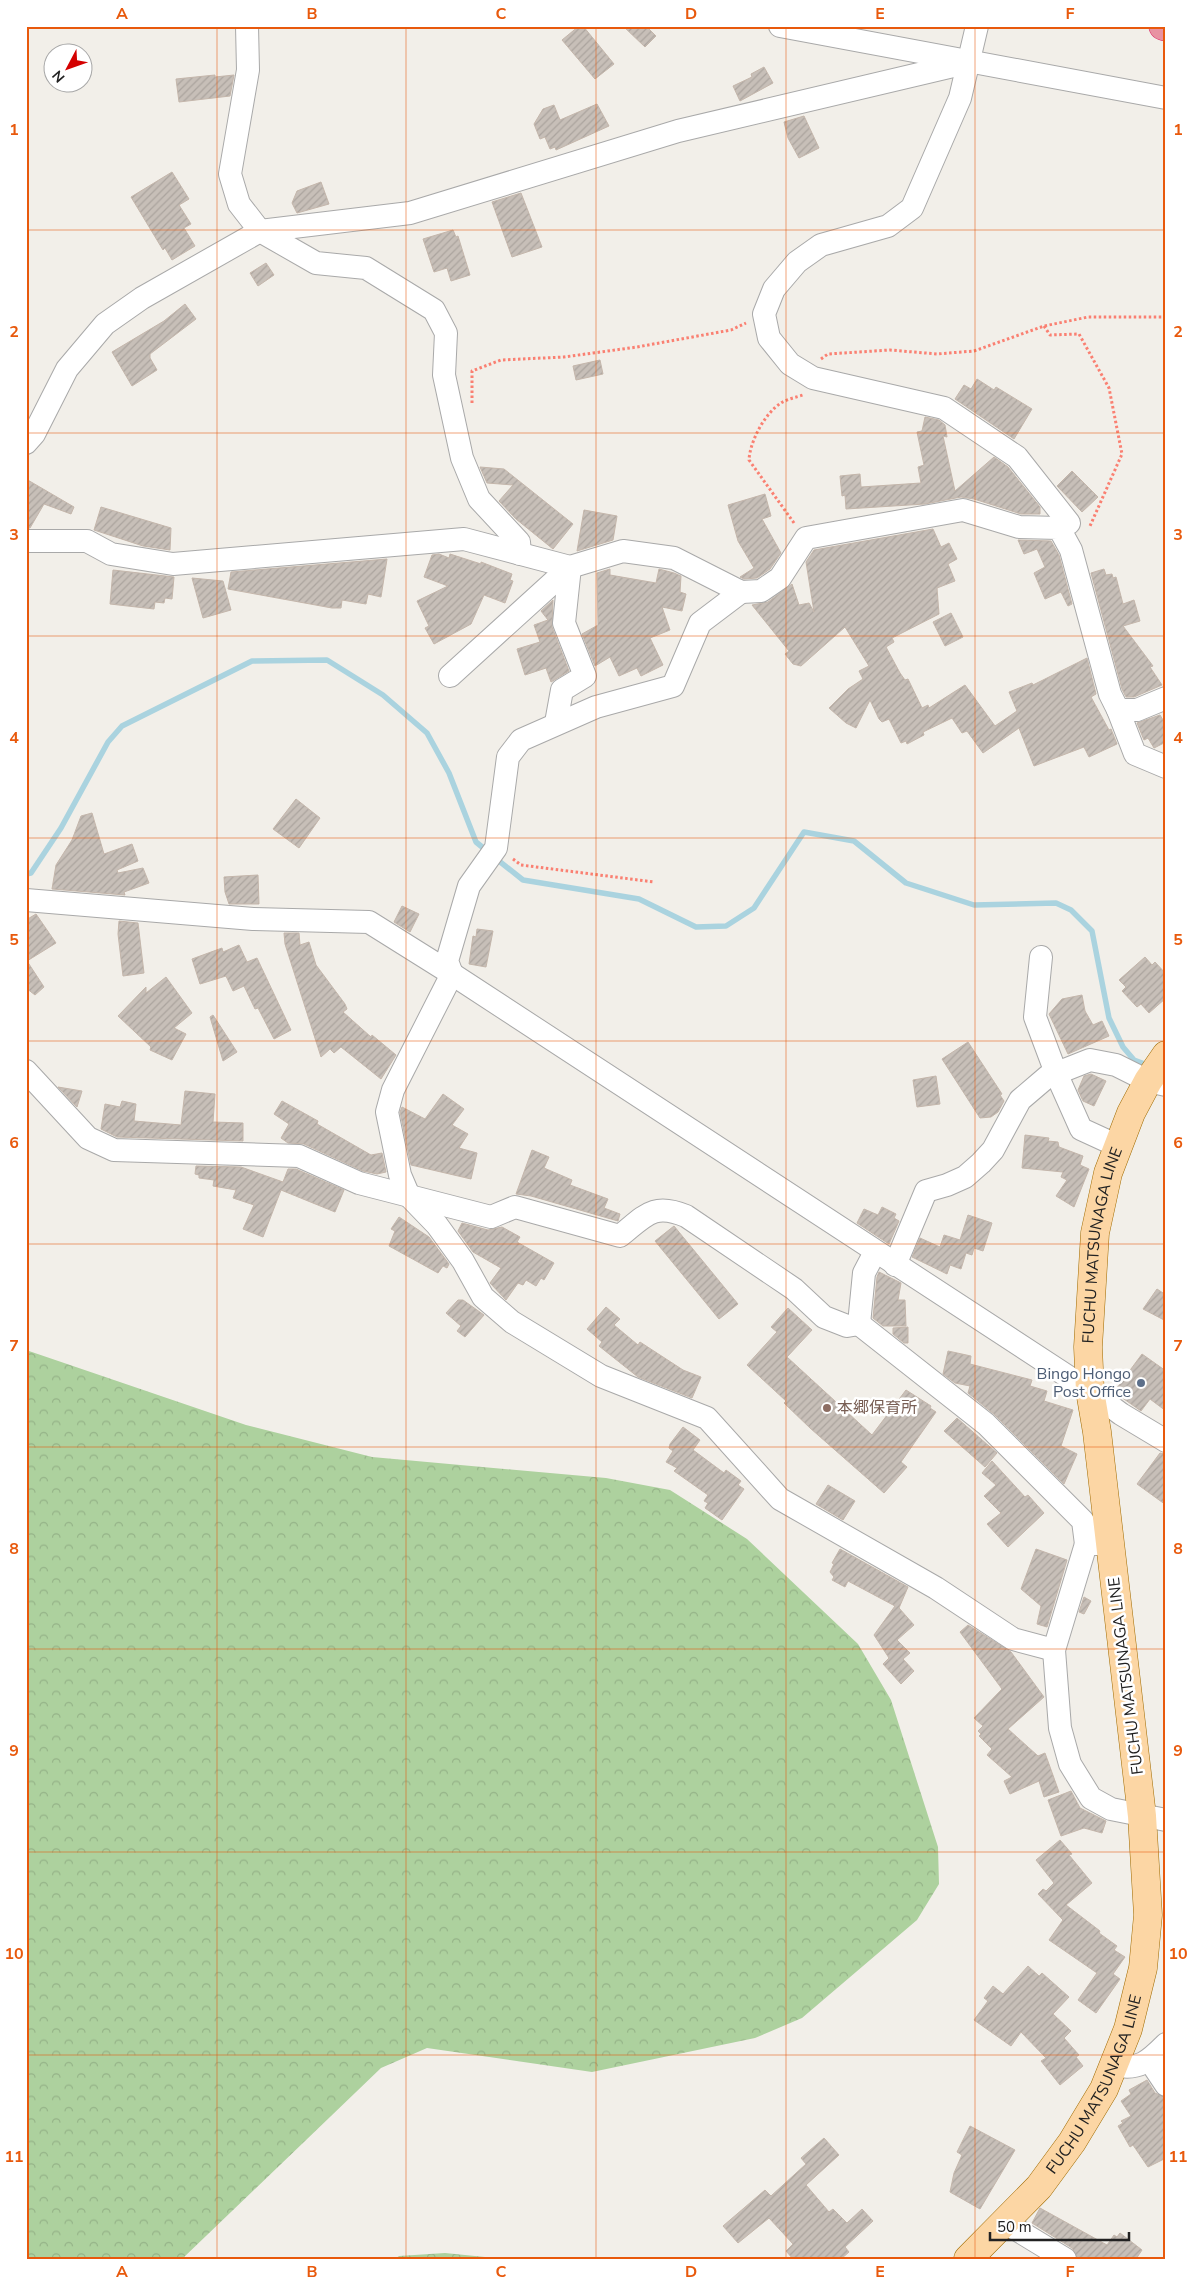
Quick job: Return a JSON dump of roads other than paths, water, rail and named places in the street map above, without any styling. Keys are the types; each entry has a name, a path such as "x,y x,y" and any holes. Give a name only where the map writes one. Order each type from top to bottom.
{"main road":[{"name":"FUCHU MATSUNAGA LINE","path":"968,2259 1039,2187 1072,2142 1104,2089 1128,2029 1143,1968 1154,1818 1098,1544 1098,1432 1090,1391 1088,1347 1095,1233 1108,1173 1131,1113 1157,1083 1166,1056"}],"street":[{"path":"246,26 248,70 230,174 239,204 260,231 316,263 366,268 434,310 446,333 444,375 462,458 479,499 519,542 520,554"},
{"path":"780,26 974,45 1166,98"},
{"path":"26,444 34,434 67,369 105,324 142,298 260,231 410,213 678,131 974,45"},
{"path":"974,45 960,98 912,208 888,226 822,245 798,262 774,288 764,314 769,338 790,364 813,378 944,408 1017,457 1068,523 1059,528 1019,527 963,510 806,538 780,578 761,590 741,592 700,623 673,686 596,707 521,740 508,757 496,848 469,886 447,961 452,974 393,1090 387,1112 400,1175 409,1196 437,1225 463,1261 483,1297 512,1322 601,1376 706,1418 780,1499 936,1588 1014,1639 1054,1650"},
{"path":"1059,528 1071,550 1110,694 1135,754 1166,767"},
{"path":"26,541 87,541 111,554 173,564 464,539 570,567"},
{"path":"450,676 570,567 623,551 674,558 741,592"},
{"path":"556,723 562,690 585,676 564,623 570,567"},
{"path":"1118,710 1137,710 1166,698"},
{"path":"26,900 253,919 369,922 452,974 1090,1391 1121,1414 1166,1441"},
{"path":"1041,957 1035,1017 1056,1073 1081,1129 1118,1146"},
{"path":"895,1265 926,1191 965,1177 981,1163 993,1150 1020,1100 1047,1077 1090,1060 1116,1065 1157,1083"},
{"path":"26,1071 88,1138 114,1150 300,1156 359,1183 491,1217 515,1207 620,1236 647,1214 669,1209 686,1216 794,1289 824,1317 847,1326 859,1324 986,1424 1083,1521 1098,1544 1054,1650 1060,1728 1070,1764 1091,1798 1111,1809 1154,1818"},
{"path":"859,1324 864,1273 875,1252"},
{"path":"1114,2065 1128,2068 1150,2061 1166,2044"},
{"path":"1150,2061 1166,2085"},
{"path":"1004,2222 1065,2259"}],"waterway":[{"path":"26,874 31,873 61,828 108,742 122,726 252,661 327,660 383,695 427,733 449,773 476,842 487,851"},
{"path":"494,857 523,880 639,899 696,927 726,926 754,908 804,832 854,841 906,883 974,905 1056,903 1071,910 1092,931 1109,1018 1123,1047 1134,1060 1150,1066"}],"place":[{"name":"Bingo Hongo Post Office","path":"1141,1383"},
{"name":"本郷保育所","path":"827,1408"}]}
